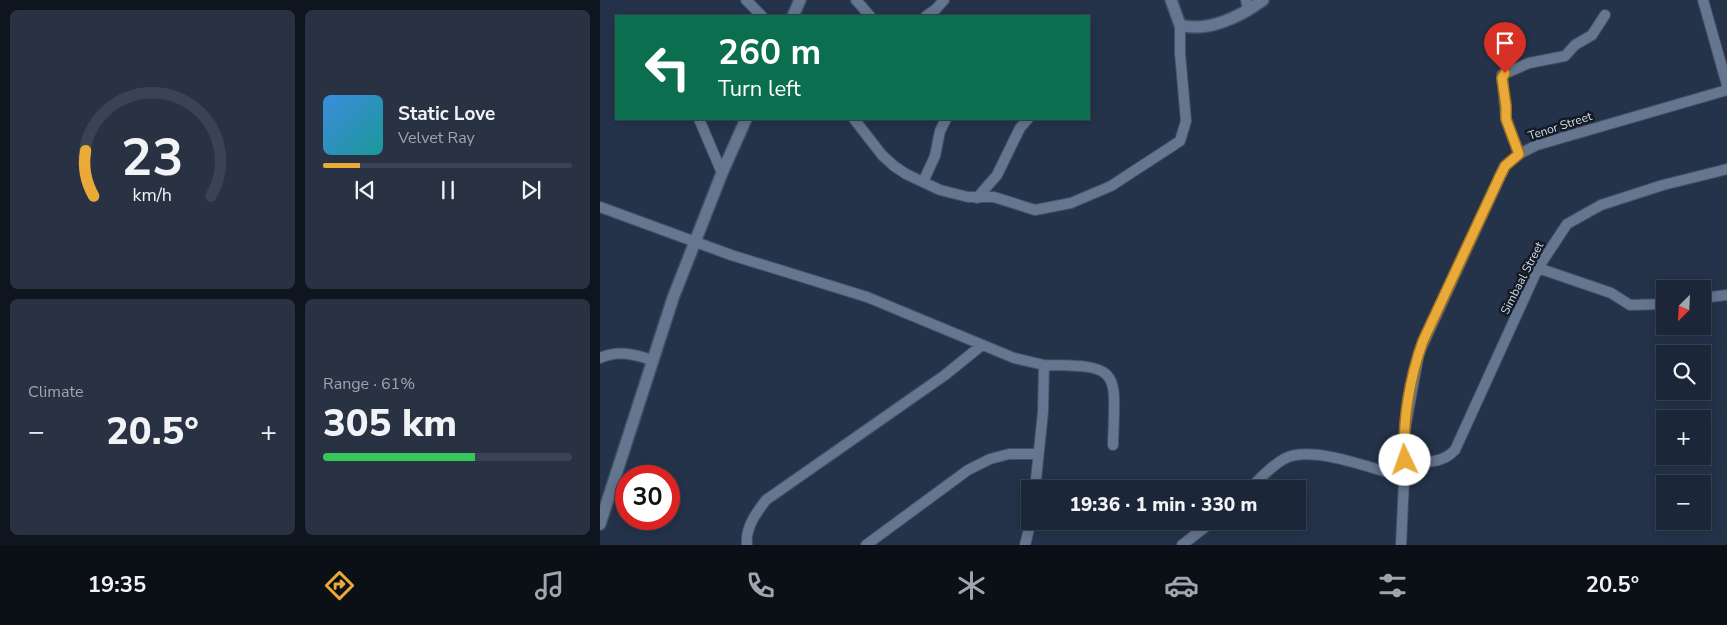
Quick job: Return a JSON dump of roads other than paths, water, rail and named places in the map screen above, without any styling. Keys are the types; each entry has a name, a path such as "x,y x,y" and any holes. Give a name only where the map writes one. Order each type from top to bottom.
{"street":[{"path":"746,0 761,15"},
{"path":"793,15 800,0"},
{"path":"856,0 869,15"},
{"path":"927,15 944,0"},
{"path":"855,120 888,161 906,174 953,194 977,198 994,197 1035,210 1071,203 1111,186 1175,146 1184,133 1186,121 1180,25 1171,0"},
{"path":"1180,25 1201,26 1222,22 1247,5 1263,0"},
{"path":"1703,0 1727,85"},
{"path":"1519,154 1506,119 1502,75 1529,63 1565,56 1576,45 1592,35 1605,15"},
{"name":"Tenor Street","path":"1401,545 1405,460 1404,429 1415,367 1423,341 1505,166 1519,154 1537,145 1727,90"},
{"path":"699,120 722,172"},
{"path":"923,182 935,156 940,131 946,120"},
{"path":"977,198 997,175 1020,128 1027,120"},
{"path":"600,524 652,360 694,242 722,172 745,122"},
{"name":"Simbaal Street","path":"1405,460 1439,461 1449,457 1455,450 1538,268 1567,224 1590,210 1663,185 1727,170"},
{"path":"600,207 694,242 867,297 1014,358 1044,365 1097,367 1108,375 1113,383 1113,445"},
{"path":"1538,268 1611,293 1630,305 1656,304"},
{"path":"1711,297 1727,295"},
{"path":"747,545 746,534 756,512 766,500 945,375 982,345"},
{"path":"600,358 614,353 624,353 652,360"},
{"path":"1036,480 1043,412 1044,365"},
{"path":"1259,480 1283,459 1300,453 1332,457 1403,477"},
{"path":"866,545 976,466 990,459 1009,454 1038,454"},
{"path":"1025,545 1028,530"},
{"path":"1182,545 1201,530"}]}
